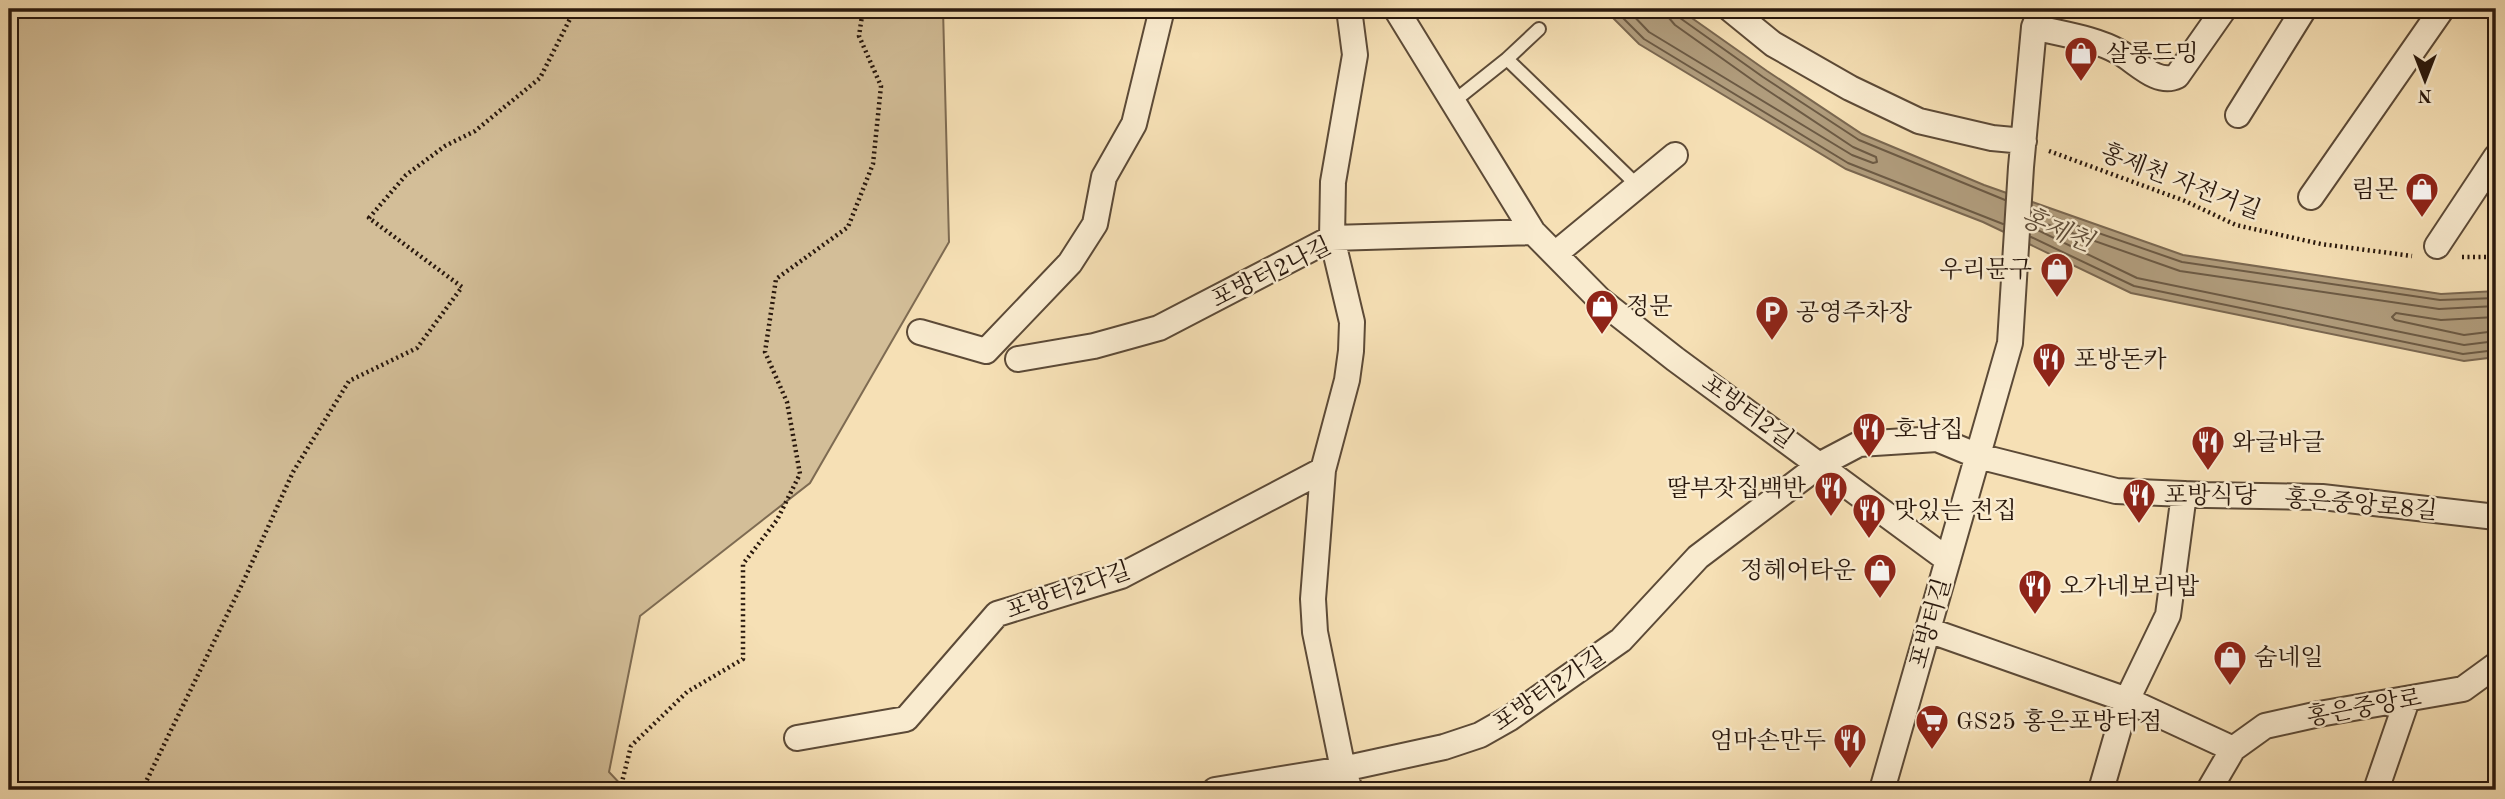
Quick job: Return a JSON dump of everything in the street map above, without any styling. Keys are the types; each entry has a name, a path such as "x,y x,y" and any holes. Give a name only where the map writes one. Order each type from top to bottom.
{"street":[{"path":"920,332 986,351 1070,264 1095,224 1104,177 1133,124 1161,9"},
{"path":"1346,780 1313,614 1323,470 1347,380 1351,351 1352,322 1332,238 1333,182 1355,55 1349,9"},
{"name":"포방터2길","path":"1396,9 1533,232 1600,300 1675,359 1821,464 1948,561"},
{"path":"1730,9 1773,44 1850,88 1919,121 1992,138 2024,141 2037,18 2107,46 2148,71 2170,79 2177,76 2224,9"},
{"path":"2238,115 2304,9"},
{"path":"2311,197 2442,9"},
{"name":"포방터길","path":"1882,790 2010,343 2024,141"},
{"path":"1555,254 1675,155"},
{"path":"2437,253 2496,157"},
{"name":"포방터2나길","path":"1018,359 1094,346 1159,328 1332,238 1533,232"},
{"path":"1821,464 1859,444 1937,439 1978,456"},
{"name":"홍은중앙로8길","path":"1978,456 2116,491 2322,497 2496,517"},
{"name":"포방터2가길","path":"1215,790 1346,780 1480,735 1510,718 1621,640 1698,557 1821,464"},
{"name":"포방터2다길","path":"797,738 906,719 997,614 1121,576 1323,470"},
{"path":"2101,790 2127,699 2168,615 2184,494"},
{"path":"1928,630 2127,699 2233,749"},
{"name":"홍은중앙로","path":"2209,790 2233,749 2265,726 2463,689 2496,665"},
{"path":"2376,790 2407,699"}],"lane":[{"path":"1452,102 1507,59 1539,29"},
{"path":"1507,59 1638,186"}],"path":[{"path":"142,790 293,472 349,381 417,348 462,287 369,218 406,175 444,146 475,131 540,78 575,9"},
{"path":"620,790 631,746 687,692 743,659 743,564 777,520 800,474 788,402 765,352 776,279 848,227 873,164 881,86 859,36 863,9"},
{"name":"홍제천 자전거길","path":"2024,141 2185,201 2235,225 2321,244 2496,257"}],"shaded area":[{"path":"9,9 943,9 949,242 810,483 640,616 609,772 626,790 9,790"}],"water":[{"name":"홍제천","path":"1604,9 1679,9 1862,134 1984,185 2183,255 2441,294 2496,291 2496,357 2464,361 2131,293 1983,222 1846,169 1639,44"}],"place":[{"name":"살롱드밍","path":"2081,83"},
{"name":"림몬","path":"2422,219"},
{"name":"우리문구","path":"2057,299"},
{"name":"정문","path":"1602,336"},
{"name":"공영주차장","path":"1772,342"},
{"name":"포방돈카","path":"2049,389"},
{"name":"호남집","path":"1869,459"},
{"name":"와글바글","path":"2208,472"},
{"name":"딸부잣집백반","path":"1831,518"},
{"name":"포방식당","path":"2139,525"},
{"name":"맛있는 전집","path":"1869,540"},
{"name":"정헤어타운","path":"1880,600"},
{"name":"오가네보리밥","path":"2035,616"},
{"name":"숨네일","path":"2230,687"},
{"name":"GS25 홍은포방터점","path":"1932,751"},
{"name":"엄마손만두","path":"1850,770"}]}
